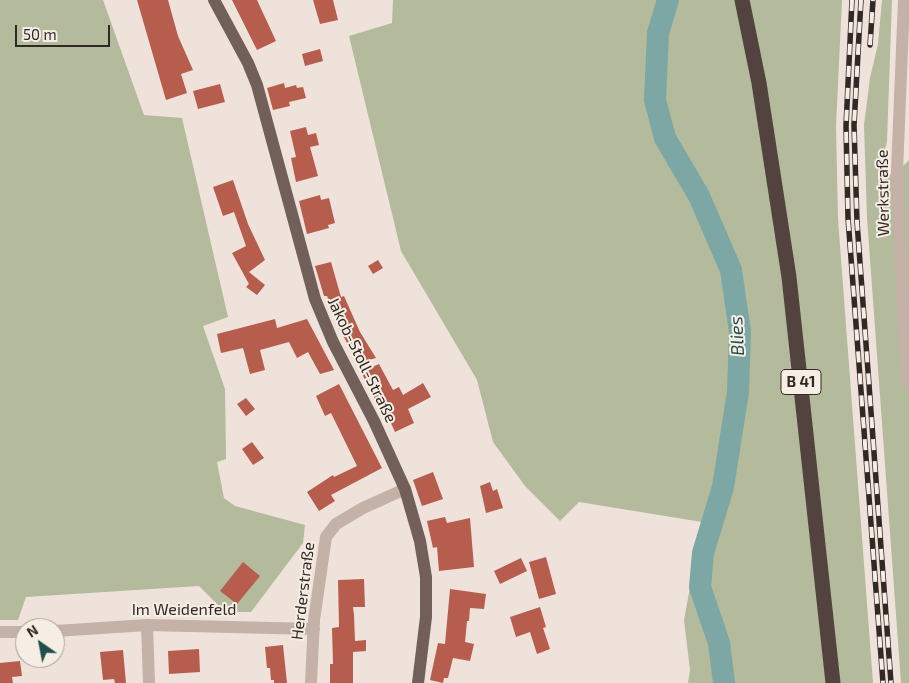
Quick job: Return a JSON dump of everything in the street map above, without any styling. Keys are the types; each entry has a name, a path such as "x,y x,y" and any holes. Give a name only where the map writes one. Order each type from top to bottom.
{"highway":[{"name":"B 41","path":"742,0 761,92 788,268 832,683"}],"main road":[{"name":"Jakob-Stoll-Straße","path":"214,0 248,63 257,85 318,309 405,489 420,541 426,577 426,617 418,683"}],"street":[{"name":"Werkstraße","path":"904,0 897,172 904,331 909,385"},
{"name":"Herderstraße","path":"310,683 314,629 326,537 336,524 363,508 405,489"},
{"name":"Im Weidenfeld","path":"65,630 147,625 314,629"},
{"path":"147,625 149,683"},
{"path":"0,632 15,632"}],"green space":[{"path":"0,0 103,0 144,115 182,118 228,317 203,326 225,389 226,459 217,462 224,498 235,506 305,525 303,543 251,612 225,612 199,586 26,597 19,618 15,618 15,620 0,620"},
{"path":"393,0 842,0 836,126 838,219 873,683 688,683 690,670 684,620 702,522 579,502 560,521 525,486 493,442 477,380 401,251 349,36 392,23"},
{"path":"882,0 892,0 887,141 878,179 897,172 909,160 909,683 901,683 867,218 864,125 870,78 878,44"}],"building":[{"path":"137,0 168,0 178,36 193,70 181,74 187,93 166,100"},
{"path":"232,0 257,0 276,41 257,50"},
{"path":"313,0 333,0 338,20 320,24"},
{"path":"320,49 323,61 305,66 302,54"},
{"path":"284,83 285,88 296,85 297,88 303,87 306,98 289,102 290,106 273,110 267,88"},
{"path":"220,84 225,102 198,109 193,91"},
{"path":"306,127 308,135 316,133 319,145 310,147 318,176 296,182 291,158 296,157 290,131"},
{"path":"233,180 248,224 265,260 249,272 265,285 257,295 246,287 249,284 232,253 246,246 234,212 223,216 213,187"},
{"path":"320,195 321,200 329,198 335,223 328,225 329,228 307,234 299,201"},
{"path":"378,260 383,268 373,274 368,266"},
{"path":"331,262 341,297 344,296 360,332 376,358 358,363 340,330 327,296 324,296 315,266"},
{"path":"275,319 277,328 307,319 334,370 320,374 308,352 297,358 289,342 260,350 265,370 250,374 243,348 221,353 217,334"},
{"path":"379,364 393,390 399,387 403,395 423,383 431,397 408,409 414,423 395,432 379,397 375,399 361,372"},
{"path":"339,384 382,468 331,495 335,501 319,511 307,492 333,475 334,477 357,466 331,413 325,416 316,396"},
{"path":"246,398 255,409 246,416 237,404"},
{"path":"252,442 264,458 253,465 242,449"},
{"path":"433,472 443,499 422,506 413,480"},
{"path":"490,482 493,491 497,489 503,508 486,513 480,486"},
{"path":"445,517 447,523 470,518 474,567 439,571 437,547 433,548 427,521"},
{"path":"546,557 556,594 539,599 529,562"},
{"path":"521,558 527,571 500,584 494,571"},
{"path":"243,562 260,576 237,604 220,591"},
{"path":"364,579 365,607 353,607 355,641 366,640 366,651 353,652 353,683 330,683 330,664 333,664 332,628 339,627 338,580"},
{"path":"450,589 486,594 484,609 470,608 465,642 474,644 470,661 453,658 448,678 444,678 443,683 430,680 438,643 445,644"},
{"path":"540,607 546,627 543,628 550,649 537,654 530,632 516,637 510,617"},
{"path":"283,645 287,683 274,683 274,680 271,680 270,668 267,668 265,647"},
{"path":"199,649 200,672 169,674 168,651"},
{"path":"123,650 126,683 115,683 114,679 103,680 100,652"},
{"path":"15,662 15,668 21,668 22,676 12,677 13,683 0,683 0,663"}],"waterway":[{"name":"Blies","path":"668,0 658,33 655,100 665,138 699,196 731,270 740,332 738,392 723,487 703,553 700,587 719,643 724,683"}],"railway":[{"path":"852,0 846,126 848,218 883,683"},
{"path":"861,0 854,125 857,222 891,683"},
{"path":"870,45 873,0"}]}
